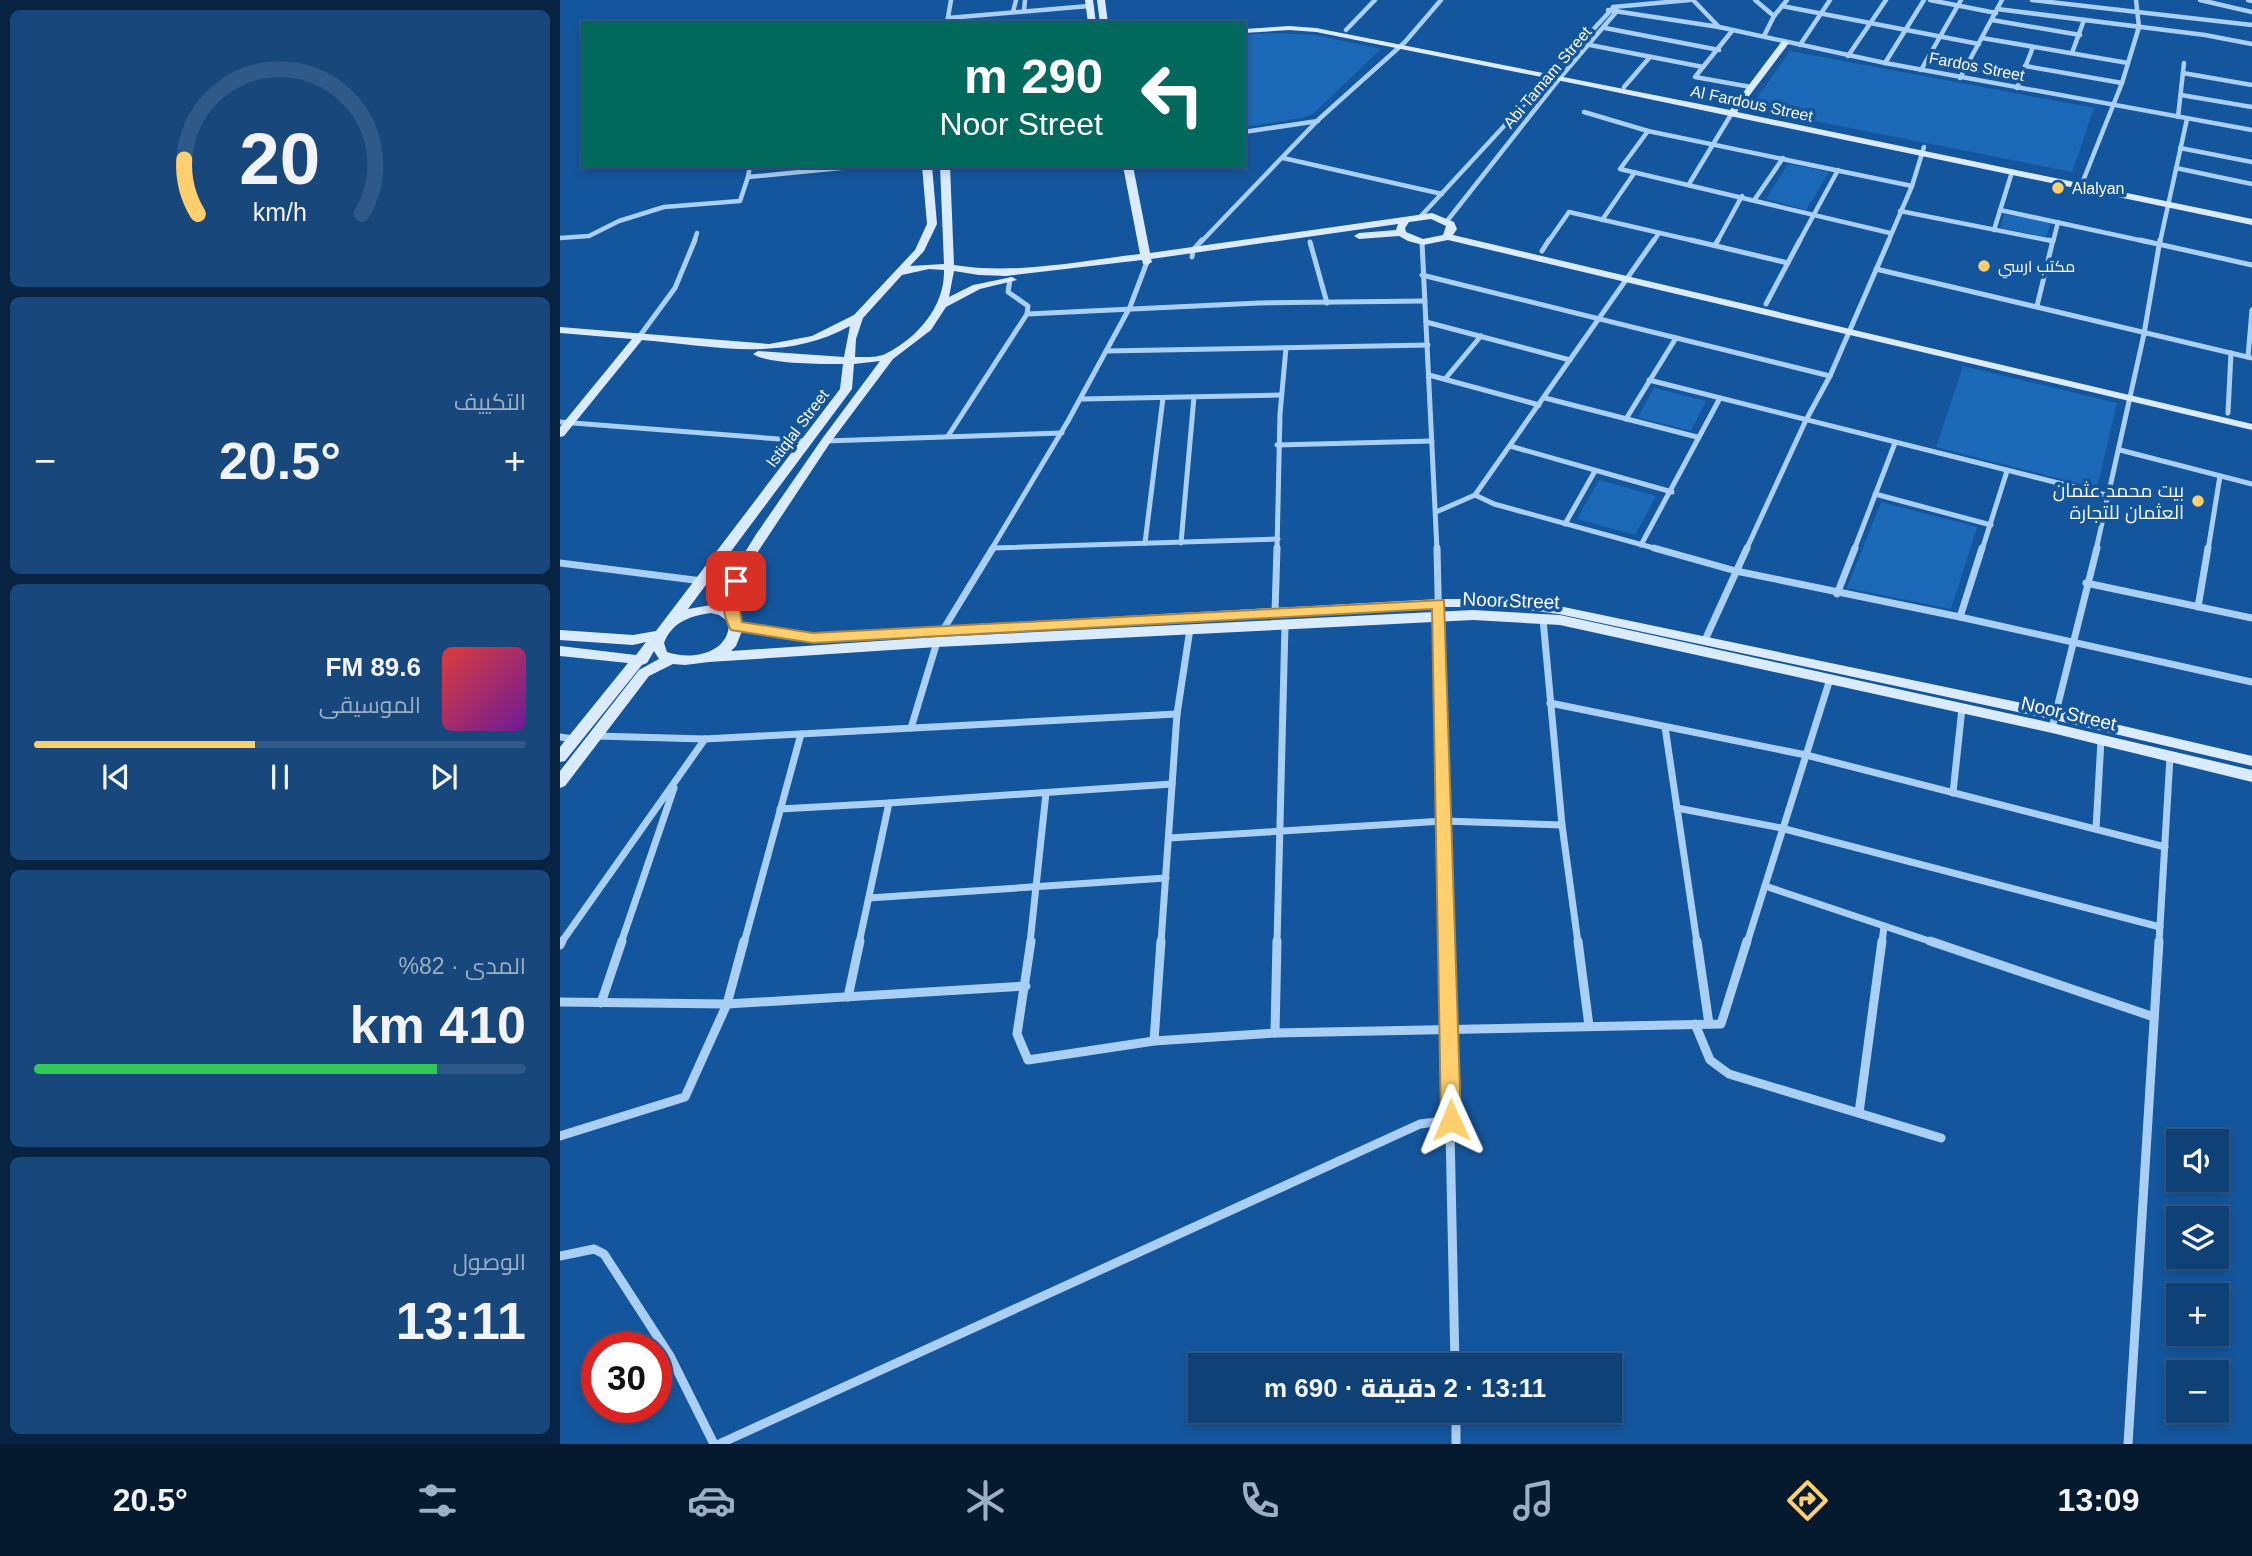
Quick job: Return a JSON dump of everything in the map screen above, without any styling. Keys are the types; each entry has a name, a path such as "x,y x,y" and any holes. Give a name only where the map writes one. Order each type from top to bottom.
{"main road":[{"path":"1101,0 1104,21"},
{"path":"1089,3 1092,21"},
{"name":"Al Fardous Street","path":"1246,29 1292,23 1346,30 1402,45"},
{"name":"Al Fardous Street","path":"1246,29 1315,30 1402,45 2082,183 2252,222"},
{"path":"1733,111 1784,43"},
{"name":"Al Fardous Street","path":"1556,76 1625,87 1733,111"},
{"name":"Al Fardous Street","path":"1923,150 2012,172 2082,183"},
{"name":"Istiqlal Street","path":"673,620 846,389 858,317 919,251 932,224 927,168"},
{"name":"Istiqlal Street","path":"734,621 730,594 741,568 827,441 889,358 927,328 942,305 948,267 945,168"},
{"path":"1128,168 1146,259"},
{"name":"Al Fardous Street","path":"2167,201 2252,214"},
{"path":"942,305 977,287 1010,280 1421,216 1440,217 1449,229 2131,395 2252,427"},
{"path":"1401,233 1400,228 1406,220"},
{"path":"1193,253 1401,233 1422,242 1449,229 1630,275 1766,304 1850,328"},
{"path":"896,274 920,266 1002,273 1146,259"},
{"path":"560,330 769,348 800,345 832,333 858,317"},
{"path":"560,434 565,423 639,337"},
{"path":"681,340 791,359 889,358"},
{"path":"2131,395 2252,418"},
{"name":"Noor Street","path":"734,621 813,638 940,636 1285,625 1506,603 1559,610 1705,640 2054,721 2252,761"},
{"path":"560,651 636,660 688,662 710,657 730,643 734,621 712,609 698,610 673,620 636,660 567,738 560,757"},
{"name":"Noor Street","path":"710,657 940,636 1275,612 1439,610 1473,615 1560,620 1962,708 2054,721 2101,740 2252,776"},
{"path":"560,635 633,640 659,635"},
{"path":"659,635 658,650 669,660"},
{"path":"560,782 644,673 669,660"}],"street":[{"path":"951,0 948,20 1089,3"},
{"path":"1013,12 1016,0"},
{"path":"1024,11 1025,0"},
{"path":"1346,30 1375,0"},
{"path":"1193,253 1318,121 1402,45 1441,0"},
{"path":"1608,0 1613,9 1691,0 1719,27"},
{"path":"1755,0 1774,16"},
{"path":"1765,36 1774,16 1787,0"},
{"path":"1800,46 1830,0"},
{"path":"1848,56 1886,0"},
{"path":"1885,63 1924,0"},
{"path":"1930,0 2252,44"},
{"path":"1921,70 1961,0"},
{"path":"1960,78 2002,0"},
{"path":"2032,0 2252,25"},
{"path":"2082,183 2114,106 2139,27 2136,0"},
{"path":"2200,0 2252,12"},
{"path":"2220,4 2225,0"},
{"path":"1782,6 1940,36 2033,47 2128,63"},
{"name":"Fardos Street","path":"1613,9 1765,36 1784,43 1960,78 2252,130"},
{"name":"Abi Tamam Street","path":"1421,216 1605,28 1613,9"},
{"name":"Abi Tamam Street","path":"1449,229 1556,76 1613,9"},
{"path":"1992,20 2080,34"},
{"path":"2072,53 2084,20"},
{"path":"1605,28 1719,50"},
{"path":"1732,31 1696,77 1751,87"},
{"path":"1590,44 1703,67"},
{"path":"2017,88 2033,47"},
{"path":"1625,87 1650,57"},
{"path":"2178,117 2184,63"},
{"path":"2025,66 2122,83"},
{"path":"2183,73 2252,85"},
{"path":"2181,95 2252,107"},
{"path":"1689,184 1733,111"},
{"path":"1584,112 1648,131 1913,186"},
{"path":"2054,721 2071,642 2120,450 2167,201 2187,119"},
{"path":"1246,132 1318,121"},
{"path":"1648,131 1620,169 1890,233"},
{"path":"2180,148 2252,162"},
{"path":"1705,640 1806,420 1830,376 1890,233 1913,186 1923,150"},
{"path":"1283,158 1442,194"},
{"path":"1755,199 1783,159"},
{"path":"560,238 589,236 619,221 664,207 740,201 750,168"},
{"path":"748,177 824,168"},
{"path":"2176,168 2252,184"},
{"path":"1766,304 1838,170"},
{"path":"1602,220 1635,172"},
{"path":"1994,230 2012,172"},
{"path":"1715,246 1742,196"},
{"path":"2000,210 2252,265"},
{"path":"1900,211 2052,241"},
{"path":"1542,251 1569,212 1788,263"},
{"path":"2037,306 2058,222"},
{"path":"639,337 666,307 685,271 697,233"},
{"path":"1436,512 1475,495 1660,233"},
{"path":"1310,242 1328,303"},
{"path":"1422,242 1439,610 1455,1353"},
{"path":"911,728 940,636 1082,399 1129,308 1145,272 1146,259"},
{"path":"1876,269 2250,358 2252,310"},
{"path":"1422,275 1830,376"},
{"path":"948,436 1027,314 1028,306 1008,292 1010,280"},
{"path":"1027,314 1129,308 1425,301"},
{"path":"1426,322 1570,360"},
{"path":"1445,379 1481,336"},
{"path":"1626,419 1676,338"},
{"path":"1106,351 1428,345"},
{"path":"1275,612 1278,539 1277,445 1286,348"},
{"path":"2228,413 2231,353"},
{"path":"1429,375 1539,405"},
{"path":"1649,380 2109,496"},
{"path":"1082,399 1280,395"},
{"path":"1181,542 1194,397"},
{"path":"1145,543 1163,398"},
{"path":"1545,398 1697,438"},
{"path":"1642,545 1720,398"},
{"path":"565,423 805,441"},
{"path":"827,441 1062,433"},
{"path":"1277,445 1432,441"},
{"path":"1836,594 1895,443"},
{"path":"1510,446 1672,492"},
{"path":"2120,450 2252,484"},
{"path":"1565,524 1595,471"},
{"path":"1960,617 2007,471"},
{"path":"2198,607 2220,476"},
{"path":"1875,494 1991,525"},
{"path":"1475,495 1494,504 1736,571 1836,594 1960,617 2252,682"},
{"path":"992,548 1278,539"},
{"path":"560,563 704,581"},
{"path":"2086,583 2252,618"},
{"path":"1543,619 1562,825 1589,1026"},
{"path":"1275,1032 1285,625"},
{"path":"1154,1041 1177,714 1190,629"},
{"path":"1046,793 1027,986 1017,1034 1028,1060 1154,1041 1275,1032 1721,1024 1830,679"},
{"path":"1550,703 1806,755 2165,847"},
{"path":"1953,793 1962,708"},
{"path":"596,736 705,739 1177,714"},
{"path":"1665,727 1709,1024"},
{"path":"560,1136 685,1097 727,1004 801,734"},
{"path":"560,945 705,739"},
{"path":"2096,829 2101,740"},
{"path":"2128,1444 2170,757"},
{"path":"601,1003 677,779"},
{"path":"780,809 1172,784"},
{"path":"848,997 889,803"},
{"path":"1677,808 1782,828 2160,927"},
{"path":"1169,838 1444,821 1562,825"},
{"path":"869,898 1166,878"},
{"path":"1765,886 2154,1017"},
{"path":"1859,1114 1884,926"},
{"path":"560,1002 727,1004 1027,986"},
{"path":"1695,1024 1710,1060 1729,1074 1941,1138"},
{"path":"560,1256 594,1249 604,1254 670,1356 716,1444 1420,1124 1451,1120"},
{"path":"1456,1423 1456,1444"}],"shaded area":[{"path":"1246,35 1316,35 1381,49 1313,114 1246,127"},
{"path":"1790,51 2094,108 2072,172 1750,108"},
{"path":"1788,164 1829,172 1806,210 1766,199"},
{"path":"2004,214 2051,223 2046,237 2001,228"},
{"path":"1963,366 2117,403 2097,488 1936,447"},
{"path":"1654,388 1706,401 1691,431 1638,417"},
{"path":"1599,480 1656,496 1635,535 1577,519"},
{"path":"1881,502 1977,527 1951,609 1847,588"}],"place":[{"name":"Alalyan","path":"2058,188"},
{"name":"مكتب ارسي","path":"1984,266"},
{"name":"بيت محمد عثمان العثمان للتجارة","path":"2198,501"}],"route":[{"path":"736,581 730,594 732,615 737,626 813,638 1439,603 1451,1120"}]}
